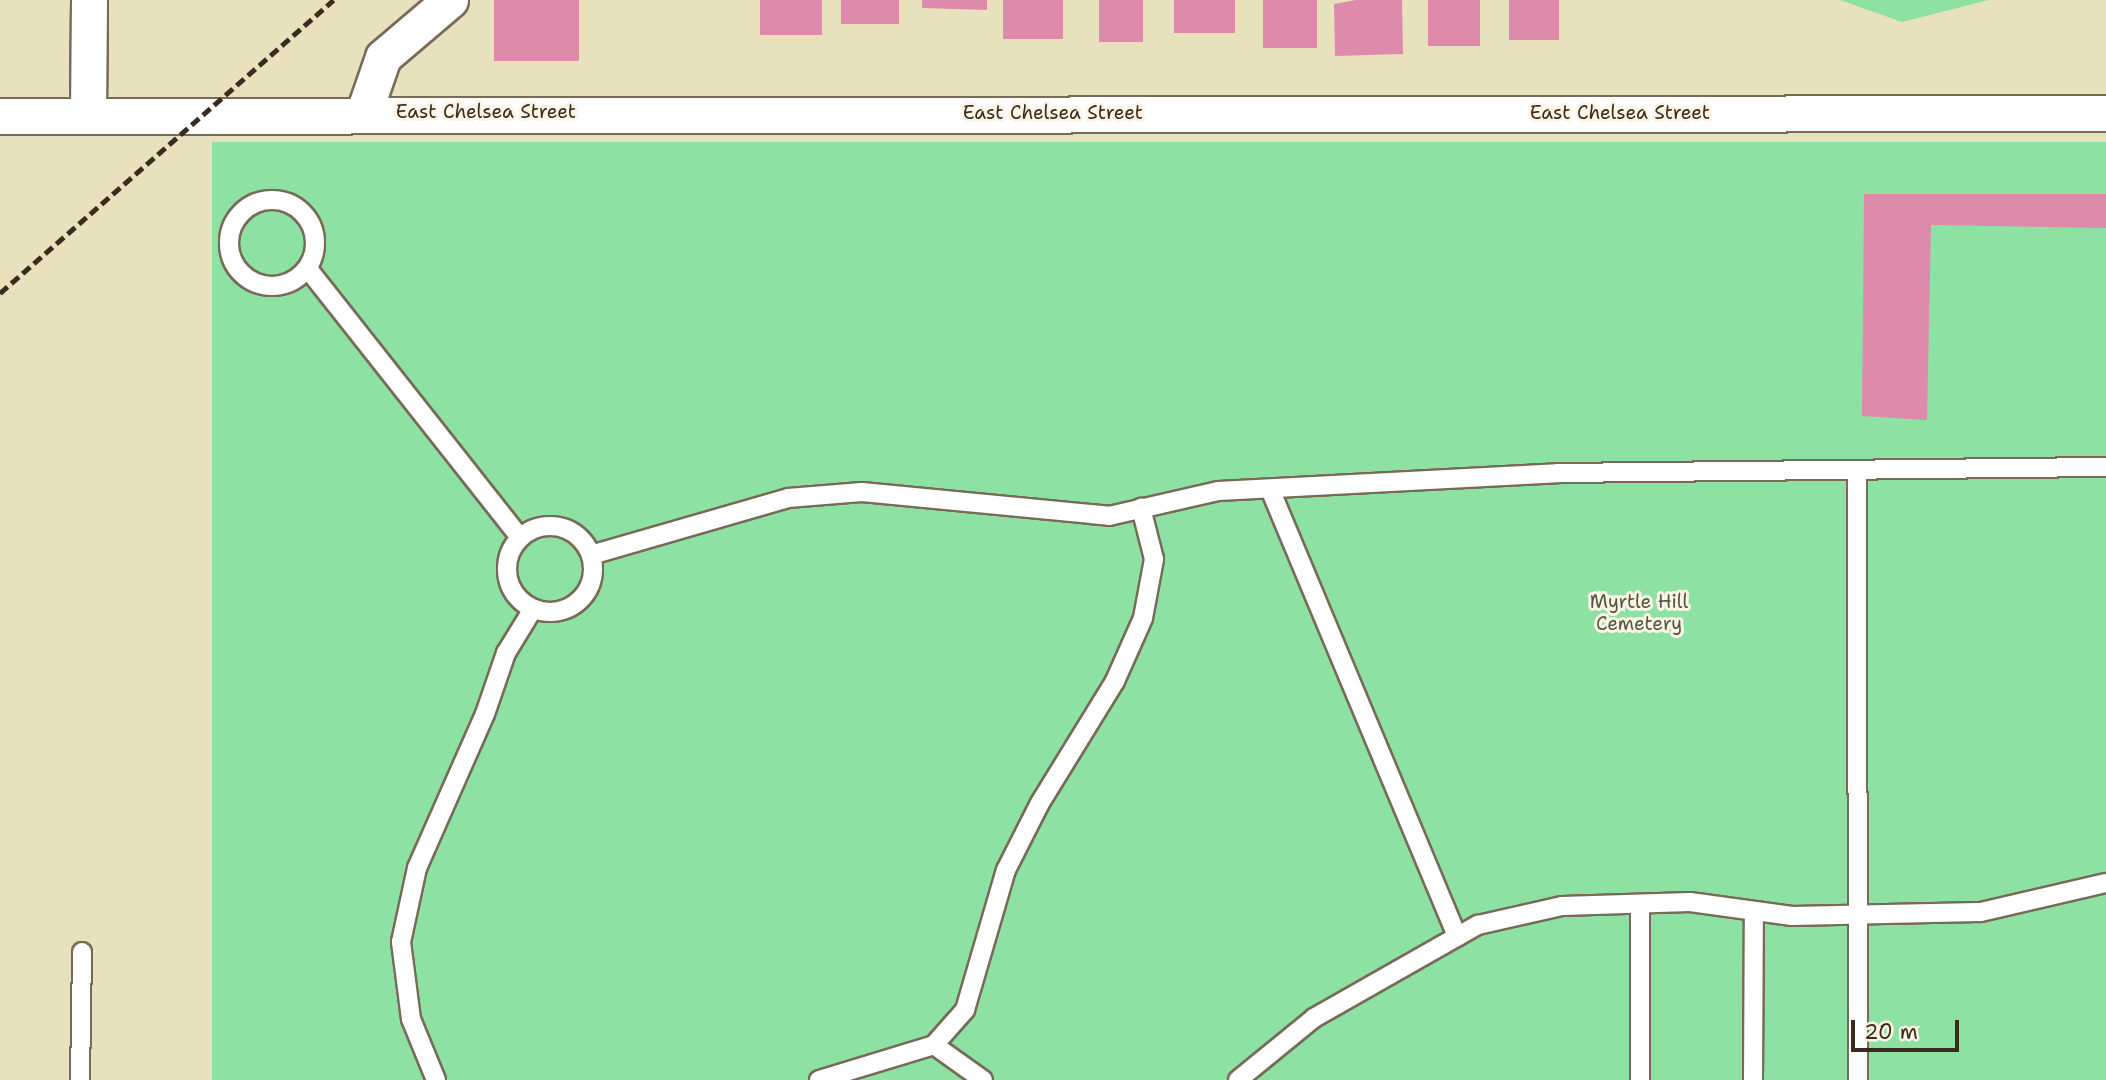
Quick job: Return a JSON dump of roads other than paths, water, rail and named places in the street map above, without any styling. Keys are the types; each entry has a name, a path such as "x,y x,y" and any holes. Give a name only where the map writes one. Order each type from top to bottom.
{"street":[{"path":"88,115 89,0"},
{"path":"364,112 383,57 450,0"},
{"name":"East Chelsea Street","path":"0,116 364,112 2106,113"}],"lane":[{"path":"267,200 295,207 313,229 315,243 308,269 296,280 269,287 243,276 229,252 233,223 241,212 267,200"},
{"path":"308,269 520,537"},
{"path":"591,555 788,498 862,492 1110,516 1218,491 1558,473 2106,467"},
{"path":"1857,470 1858,1080"},
{"path":"1270,489 1457,936"},
{"path":"819,1080 934,1045 965,1010 1006,870 1040,803 1115,681 1143,618 1154,559 1141,509"},
{"path":"545,526 560,527 573,533 591,555 591,583 574,605 561,611 533,609 512,591 507,577 511,549 520,537 545,526"},
{"path":"436,1080 411,1019 401,942 417,868 485,714 506,653 533,609"},
{"path":"1238,1080 1314,1018 1478,925 1562,906 1690,902 1754,911 1858,917 1981,912 2106,883"},
{"path":"1640,904 1640,1080"},
{"path":"1753,1080 1754,911"},
{"path":"80,1080 82,952"},
{"path":"934,1045 983,1080"}],"railway":[{"path":"0,293 334,0"}],"park label":[{"name":"Myrtle Hill Cemetery","path":"1639,613"}]}
